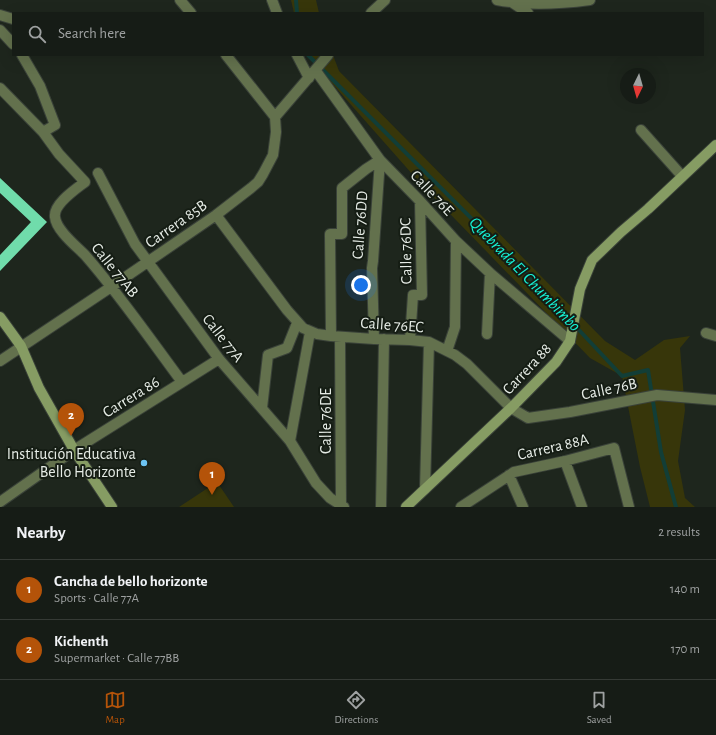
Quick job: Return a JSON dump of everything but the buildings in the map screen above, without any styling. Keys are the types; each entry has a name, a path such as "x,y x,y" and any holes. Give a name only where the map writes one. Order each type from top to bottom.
{"street":[{"path":"180,0 190,12"},
{"path":"272,0 277,12"},
{"path":"372,12 385,0"},
{"path":"497,0 547,4 590,0"},
{"path":"513,1 527,12"},
{"path":"0,15 12,19"},
{"path":"0,30 12,43"},
{"path":"0,88 43,132 55,125 40,86 23,56"},
{"path":"227,56 275,117 327,56"},
{"name":"Calle 76E","path":"298,56 380,160 456,241 490,273 570,341"},
{"name":"Carrera 85B","path":"0,361 112,287 239,198 258,182 269,166 275,146 275,117"},
{"path":"641,130 682,176"},
{"name":"Calle 77AB","path":"43,132 59,154 85,182 62,201 55,212 54,218 60,229 112,287 182,382"},
{"name":"Carrera 88","path":"406,507 511,408 556,362 570,341 580,289 592,260 716,145"},
{"path":"335,336 330,234 342,234 342,188 380,160"},
{"name":"Calle 76DD","path":"380,160 374,261 372,268 379,339 381,507"},
{"name":"Calle 77A","path":"98,173 135,244 219,359 290,441 316,483 330,498 342,506"},
{"name":"Calle 76DC","path":"410,340 413,295 422,295 420,201"},
{"name":"Calle 76EC","path":"216,214 297,323 310,332 335,336 429,342 447,350 467,364 511,408"},
{"path":"447,350 455,327 456,241"},
{"path":"487,334 490,273"},
{"path":"0,317 22,346 39,388 74,450 112,507"},
{"path":"262,408 268,355 287,348 297,323"},
{"path":"290,441 310,332"},
{"name":"Calle 76DE","path":"335,336 341,414 342,506"},
{"path":"425,488 429,342"},
{"name":"Carrera 86","path":"0,502 74,450 219,359"},
{"name":"Calle 76B","path":"511,408 528,418 570,412 657,394 716,400"},
{"name":"Carrera 88A","path":"463,506 514,472 565,461 614,448 629,507"},
{"path":"565,461 582,507"},
{"path":"509,475 523,507"}],"shaded area":[{"path":"291,0 316,0 319,12 294,12"},
{"path":"308,56 333,56 339,71 605,341 635,360 664,340 690,336 680,348 685,410 678,461 685,498 695,507 650,507 640,467 622,376 590,358 421,184"},
{"path":"217,482 234,507 179,507"}],"waterway":[{"name":"Quebrada El Chumbimbo","path":"296,0 297,12"},
{"name":"Quebrada El Chumbimbo","path":"309,56 521,268 622,376 648,370 661,452 676,507"}],"place":[{"name":"Kichenth","path":"71,436"},
{"name":"Institución Educativa Bello Horizonte","path":"144,463"},
{"name":"Cancha de bello horizonte","path":"212,495"}]}
